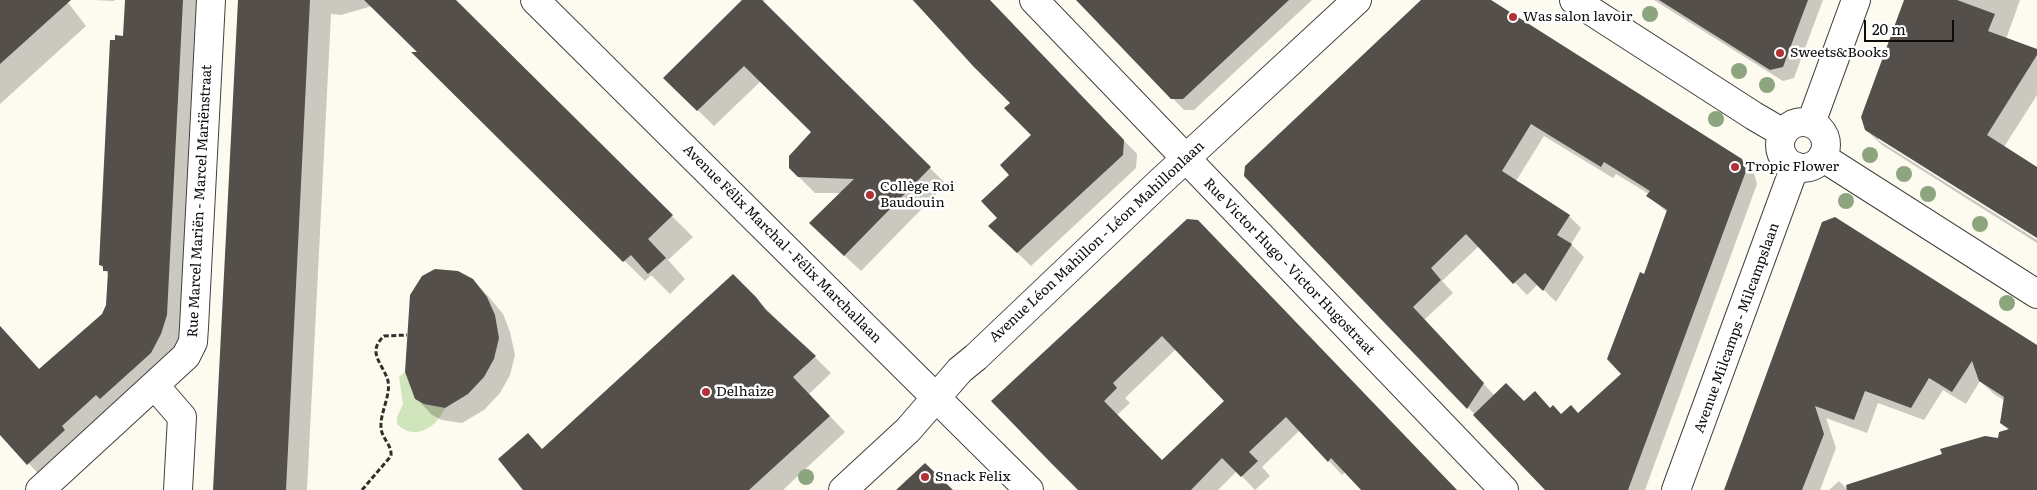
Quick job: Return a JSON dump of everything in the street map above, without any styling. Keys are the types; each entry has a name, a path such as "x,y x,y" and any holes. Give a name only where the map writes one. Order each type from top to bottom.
{"street":[{"name":"Rue Marcel Mariën - Marcel Mariënstraat","path":"40,490 155,386 186,356 193,342 211,0"},
{"name":"Avenue Félix Marchal - Félix Marchallaan","path":"535,0 1029,490"},
{"name":"Rue Victor Hugo - Victor Hugostraat","path":"1034,0 1504,490"},
{"name":"Avenue Léon Mahillon - Léon Mahillonlaan","path":"843,490 908,430 960,370 1357,0"},
{"path":"1574,0 1783,133"},
{"path":"1811,123 1856,0"},
{"path":"1797,122 1811,123 1824,135 1826,146 1822,157 1810,166 1795,166 1787,161 1781,152 1780,142 1783,133 1789,126 1797,122"},
{"path":"1822,157 2037,294"},
{"name":"Avenue Milcamps - Milcampslaan","path":"1676,490 1795,166"},
{"path":"155,386 182,417 178,490"}],"path":[{"path":"362,490 391,456 392,448 380,428 388,383 375,352 377,343 384,336 394,334 407,335"}],"green space":[{"path":"405,372 415,399 424,404 445,408 437,421 425,430 418,432 411,432 397,424 397,417 403,404 399,377"}],"building":[{"path":"0,0 71,0 0,64"},
{"path":"125,0 183,0 167,315 161,334 151,353 100,399 96,395 62,426 65,430 27,465 0,435 0,326 39,369 102,314 106,305 108,271 103,271 103,266 99,265 110,40 115,40 115,35 123,36"},
{"path":"238,0 310,0 286,490 213,490"},
{"path":"364,0 456,0 673,215 648,239 666,258 648,274 631,255 623,262 411,52 417,52"},
{"path":"742,0 762,0 931,167 844,256 809,223 854,179 798,177 789,168 789,156 811,132 744,66 697,111 663,78"},
{"path":"913,0 990,0 1124,140 1123,155 1017,253 988,226 997,218 981,201 1009,175 1000,165 1031,135 1004,108 1010,103 973,66"},
{"path":"1076,0 1289,0 1183,99 1171,99"},
{"path":"1421,0 1491,0 1742,159 1746,171 1628,490 1545,490 1473,415 1506,383 1524,401 1535,391 1550,408 1553,405 1561,414 1571,405 1578,413 1621,374 1607,359 1640,272 1644,274 1667,210 1646,196 1650,191 1604,162 1601,167 1531,124 1502,171 1570,215 1557,235 1572,244 1543,291 1525,273 1513,284 1466,234 1431,268 1441,280 1413,307 1484,383 1467,409 1244,176 1245,166"},
{"path":"1659,0 1808,0 1783,67 1770,70"},
{"path":"1904,0 1957,0 1995,14 1988,31 2037,49 2037,55 1987,135 2037,167 2037,238 1865,130 1861,117"},
{"path":"1835,217 2037,345 2037,490 1847,490 1846,485 1942,454 1940,449 1985,436 1998,438 1999,432 2009,429 2000,423 2004,397 1979,381 1972,361 1952,392 1929,378 1911,408 1865,391 1854,420 1815,406 1824,434 1802,490 1724,490 1822,222"},
{"path":"1187,219 1198,220 1457,490 1361,490 1331,458 1328,462 1286,417 1249,452 1258,461 1241,477 1222,458 1191,490 1078,490 991,401","holes":["1162,336 1224,401 1162,460 1104,401 1117,388 1113,383"]},
{"path":"435,269 458,271 473,279 487,297 495,315 499,338 494,359 484,377 468,394 445,408 424,404 415,399 405,372 410,295 422,276"},
{"name":"Delhaize","path":"733,274 766,310 816,356 793,377 830,416 749,490 523,490 498,459 528,433 542,449"},
{"path":"925,463 953,490 896,490"}],"place":[{"name":"Was salon lavoir","path":"1513,17"},
{"name":"Sweets&Books","path":"1780,53"},
{"name":"Tropic Flower","path":"1735,167"},
{"name":"Collège Roi Baudouin","path":"870,195"},
{"name":"Delhaize","path":"706,392"},
{"name":"Snack Felix","path":"925,477"}]}
